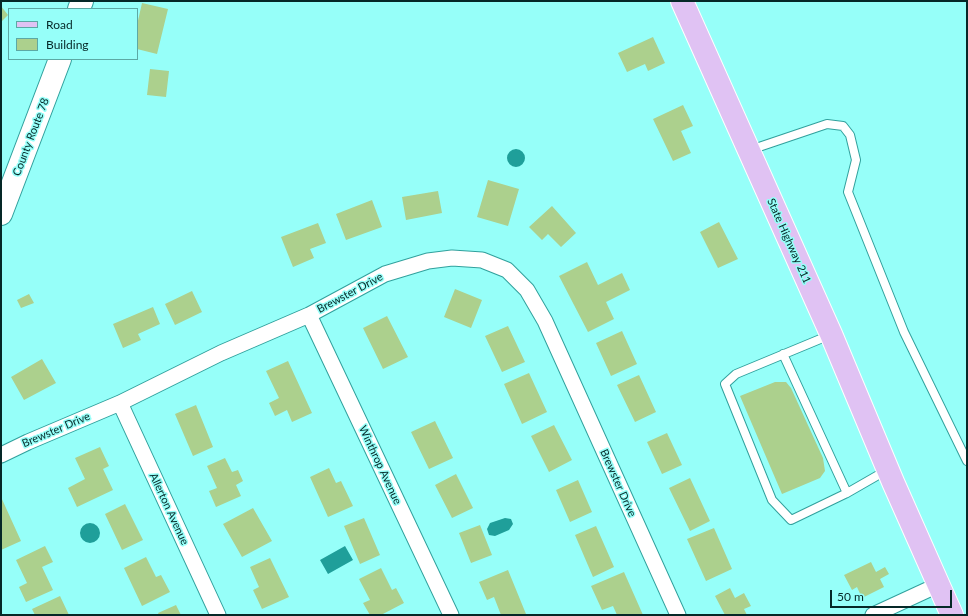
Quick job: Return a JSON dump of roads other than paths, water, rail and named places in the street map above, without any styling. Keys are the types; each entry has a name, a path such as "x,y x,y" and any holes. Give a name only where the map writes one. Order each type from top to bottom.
{"main road":[{"name":"State Highway 211","path":"682,1 831,334 952,615"}],"street":[{"name":"County Route 78","path":"1,214 60,60"},
{"name":"Brewster Drive","path":"1,455 120,403 221,353 309,315 385,274 428,261 452,258 482,260 507,270 527,290 545,321 678,615"},
{"name":"Winthrop Avenue","path":"309,315 451,615"},
{"name":"Allerton Avenue","path":"120,403 218,615"},
{"path":"873,615 938,585"}],"lane":[{"path":"749,150 826,124 843,126 850,135 856,160 848,192 904,332 967,461"},
{"path":"831,334 736,374 725,384 772,500 791,520 847,493 891,476"},
{"path":"783,354 847,493"}],"water":[{"path":"516,149 520,150 524,154 524,162 520,166 516,167 512,166 508,162 507,158 508,154 512,150"},
{"path":"505,518 511,519 513,524 509,530 495,536 489,535 487,529 490,523"},
{"path":"90,523 97,526 100,533 97,540 90,543 83,540 80,533 83,526"},
{"path":"345,546 353,560 328,574 320,560"}]}
